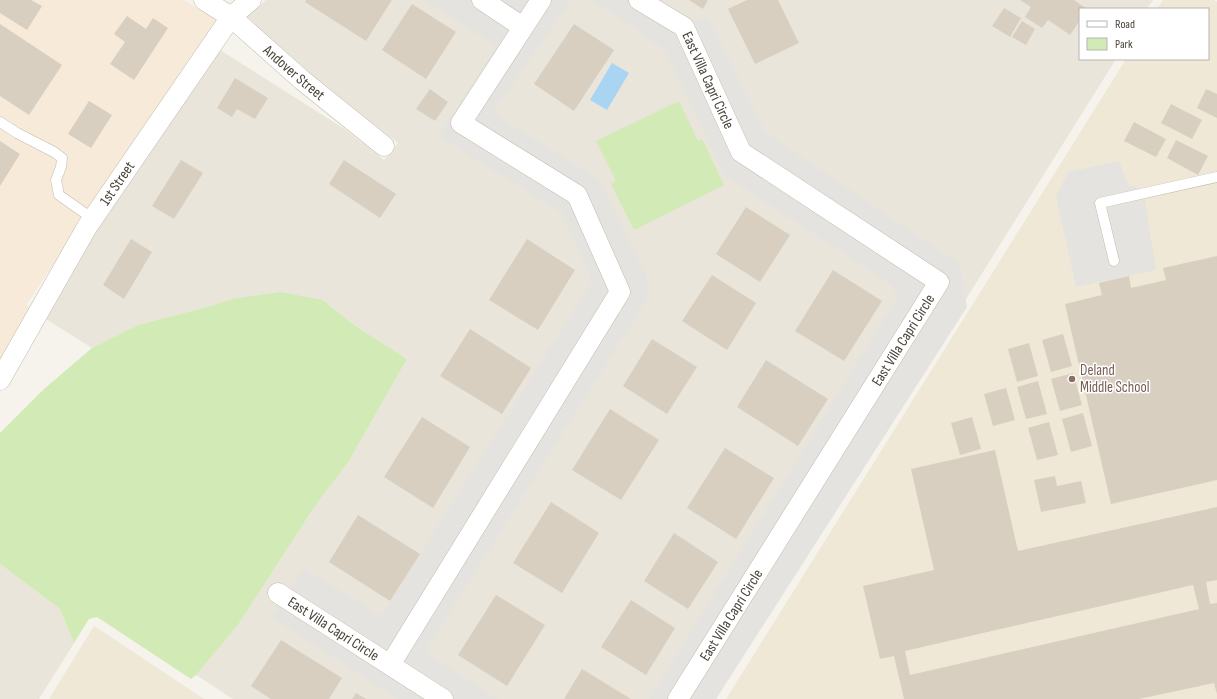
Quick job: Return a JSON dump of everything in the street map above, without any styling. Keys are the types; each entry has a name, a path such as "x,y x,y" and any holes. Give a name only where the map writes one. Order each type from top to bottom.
{"street":[{"name":"Andover Street","path":"205,0 231,18 302,80 384,146"},
{"name":"1st Street","path":"0,380 92,219 231,18 251,0"},
{"path":"482,0 523,27"},
{"name":"East Villa Capri Circle","path":"390,665 620,292 577,195 461,123 541,0"},
{"name":"East Villa Capri Circle","path":"639,0 684,27 741,152 939,282 678,699"},
{"name":"East Villa Capri Circle","path":"278,592 443,699"}],"lane":[{"path":"0,122 62,158 61,167 56,180 59,195 92,219"},
{"path":"1114,261 1100,203 1217,177"}],"shaded area":[{"path":"0,0 184,0 217,21 26,305 30,308 0,360"},
{"path":"266,0 1153,0 1148,8 1079,8 1079,60 1115,60 716,699 233,699 196,675 238,625 315,506 349,461 407,359 354,325 323,300 232,299 138,325 92,348 46,319 95,233 220,50 346,130 384,160 398,143 309,72 247,17"},
{"path":"425,0 571,0 493,113 599,179 647,277 649,296 425,652 498,699 397,699 271,617 304,568 381,616 592,281 562,213 439,136 496,46"},
{"path":"592,0 657,0 691,23 708,17 765,132 960,264 967,307 716,699 649,699 898,297 891,285 724,175 665,50"},
{"name":"Deland Middle School","path":"1163,0 1214,0 1217,2 1217,699 726,699 1125,60 1209,60 1209,8 1158,8"},
{"path":"1119,161 1128,185 1143,189 1156,270 1076,287 1056,196 1068,172"},
{"path":"0,564 60,609 74,643 39,699 0,699"},
{"path":"94,626 204,699 49,699"}],"green space":[{"path":"679,101 698,141 702,139 724,185 634,230 611,184 616,181 596,141"},
{"path":"280,292 323,300 354,325 407,359 349,461 315,506 238,625 191,679 97,617 89,619 74,643 60,609 0,564 0,433 44,389 92,348 138,325 232,299"}],"water":[{"path":"612,63 629,73 607,110 590,100"}],"building":[{"path":"0,0 31,0 42,6 27,30 0,13"},
{"path":"306,0 392,0 366,41 305,2"},
{"path":"689,0 708,0 703,9"},
{"path":"747,0 778,0 799,43 755,64 728,9"},
{"path":"1020,0 1074,0 1086,8 1079,8 1079,22 1070,35 1048,20 1042,28 1025,17 1031,7"},
{"path":"412,4 456,32 426,79 382,50"},
{"path":"1004,8 1021,18 1010,37 992,26"},
{"path":"127,16 146,29 153,18 168,28 134,80 110,64 125,42 114,34"},
{"path":"1022,21 1035,29 1026,45 1012,37"},
{"path":"0,24 62,65 29,115 0,96"},
{"path":"574,24 614,50 574,111 534,84"},
{"path":"235,78 268,98 255,119 237,109 232,117 217,108"},
{"path":"430,89 448,102 435,121 416,109"},
{"path":"1206,89 1217,94 1217,118 1197,108"},
{"path":"89,101 112,115 91,148 68,134"},
{"path":"1171,104 1202,120 1192,139 1161,123"},
{"path":"1134,122 1166,139 1156,157 1124,141"},
{"path":"1176,140 1208,156 1198,175 1167,158"},
{"path":"0,141 20,154 0,186"},
{"path":"181,160 203,173 174,219 152,206"},
{"path":"344,160 396,194 380,218 329,184"},
{"path":"746,207 790,235 760,282 716,254"},
{"path":"131,239 152,252 124,299 103,285"},
{"path":"527,239 575,270 538,330 489,300"},
{"name":"Deland Middle School","path":"1217,256 1217,480 1111,504 1065,304 1102,295 1099,283 1129,276 1131,288 1166,280 1163,268"},
{"path":"833,270 882,301 844,361 795,331"},
{"path":"712,275 756,303 727,350 682,321"},
{"path":"470,329 531,368 502,414 440,376"},
{"path":"1063,334 1072,366 1051,372 1042,340"},
{"path":"652,339 697,367 667,414 623,386"},
{"path":"1029,343 1038,376 1017,382 1008,349"},
{"path":"766,360 828,399 798,446 737,407"},
{"path":"1073,373 1082,405 1060,411 1051,379"},
{"path":"1038,381 1047,414 1026,419 1017,387"},
{"path":"1006,388 1015,420 993,426 984,394"},
{"path":"610,409 659,440 621,500 572,470"},
{"path":"1083,413 1092,446 1071,452 1062,419"},
{"path":"422,417 470,447 433,508 384,477"},
{"path":"972,417 981,449 960,455 951,423"},
{"path":"1049,422 1058,455 1037,460 1028,428"},
{"path":"725,448 774,478 736,539 687,508"},
{"path":"995,450 1018,551 1217,507 1217,580 1206,582 1210,604 1217,603 1217,694 1214,683 1139,699 904,699 894,656 880,659 863,586 934,570 911,469","holes":["1193,585 1199,609 910,675 905,651"]},
{"path":"1055,476 1057,486 1081,481 1086,503 1041,512 1034,480"},
{"path":"551,502 599,533 562,593 513,563"},
{"path":"358,515 420,554 390,601 329,562"},
{"path":"674,533 718,562 688,609 644,581"},
{"path":"496,595 545,625 507,686 458,655"},
{"path":"631,600 675,628 646,675 601,647"},
{"path":"281,640 342,678 329,699 271,699 251,686"},
{"path":"582,669 631,699 564,699"},
{"path":"356,693 366,699 352,699"}],"place":[{"name":"Deland Middle School","path":"1072,379"}]}
